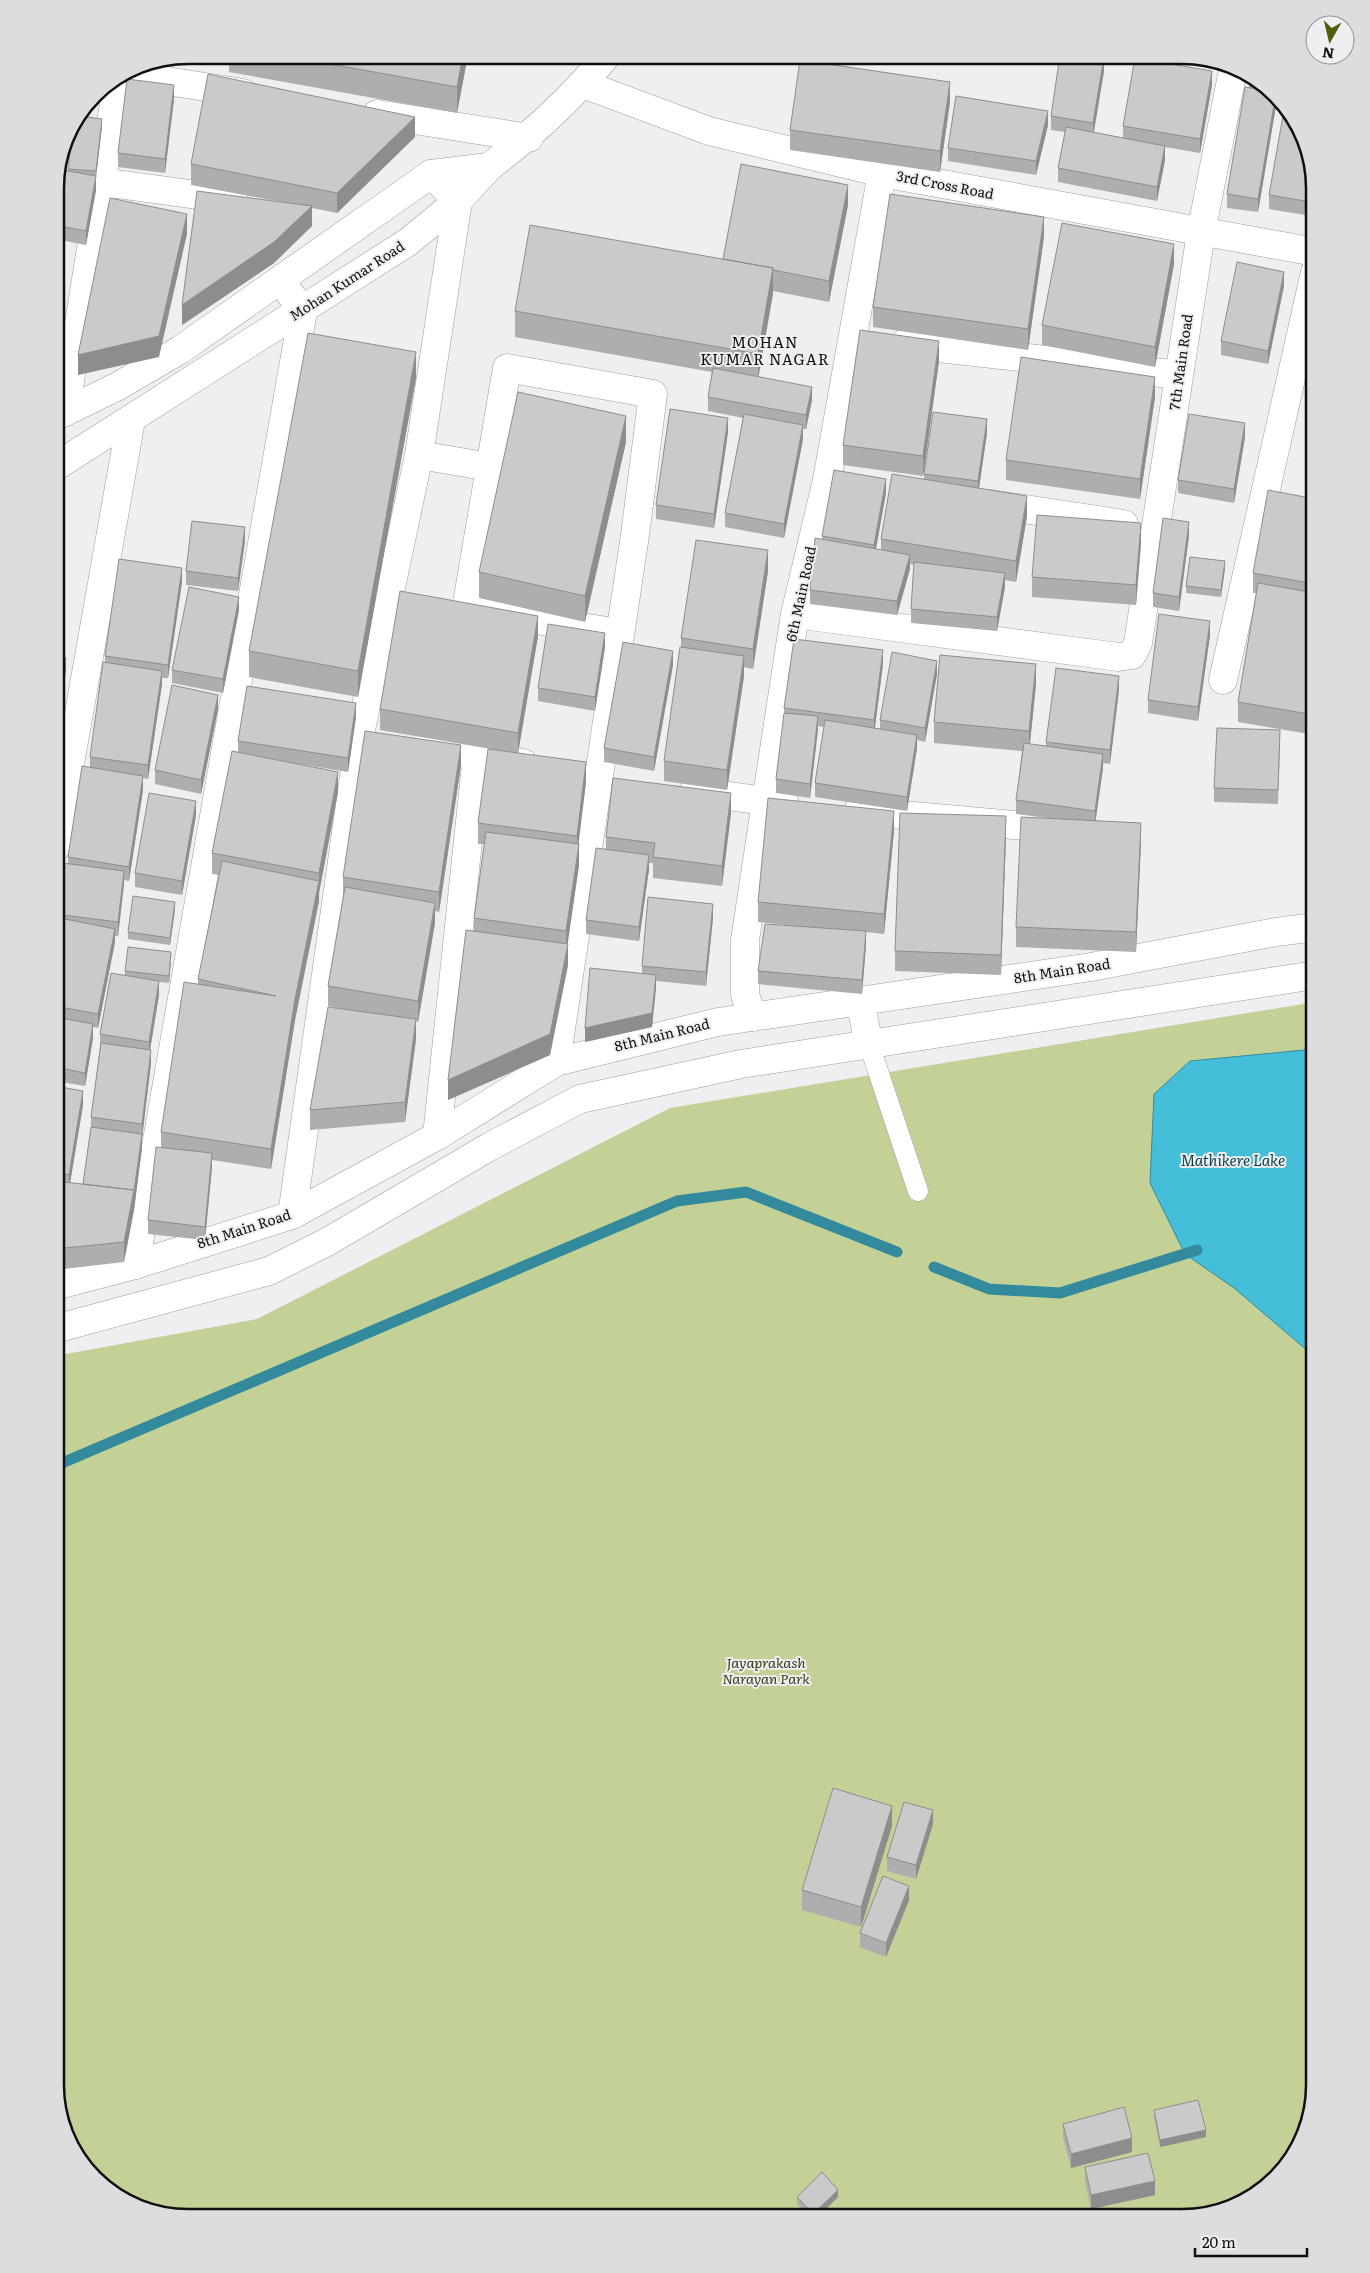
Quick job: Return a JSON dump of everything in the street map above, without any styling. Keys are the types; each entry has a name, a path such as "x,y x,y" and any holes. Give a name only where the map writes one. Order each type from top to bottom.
{"street":[{"name":"Mohan Kumar Road","path":"64,461 408,242 458,201 489,167 529,138 583,84 600,64"},
{"name":"7th Main Road","path":"795,614 1118,657 1132,654 1138,643 1158,529 1201,233 1232,75"},
{"path":"135,76 268,97"},
{"name":"3rd Cross Road","path":"583,84 710,131 882,173 1201,233 1306,250"},
{"path":"64,393 102,182 117,87"},
{"path":"355,111 529,138"},
{"path":"64,413 118,386 180,350 431,174 489,167"},
{"name":"6th Main Road","path":"752,1017 745,994 745,940 766,802 795,614 826,480 854,338 882,173"},
{"path":"292,1215 360,734 419,455 458,201 431,174"},
{"path":"102,182 258,204"},
{"path":"135,1265 302,311 280,280"},
{"path":"1223,680 1306,312"},
{"path":"854,338 1179,375"},
{"path":"556,1062 620,633 653,394 507,368 466,609 620,633"},
{"path":"64,797 131,420"},
{"path":"419,455 490,467"},
{"path":"826,480 856,484"},
{"path":"963,500 1158,529"},
{"path":"360,734 628,781"},
{"path":"437,1136 477,755"},
{"path":"668,787 766,802 1088,832"},
{"name":"8th Main Road","path":"64,1284 135,1265 292,1215 437,1136 556,1062 718,1022 1091,967 1276,932 1306,928"},
{"path":"64,1328 269,1271 327,1242 489,1148 580,1099 741,1064 1306,977"},
{"path":"860,1001 869,1044"}],"lane":[{"path":"869,1044 918,1191"}],"green space":[{"name":"Jayaprakash Narayan Park","path":"1306,1003 1306,2085 1302,2117 1290,2147 1264,2178 1237,2196 1222,2203 1206,2207 1182,2209 180,2209 148,2203 119,2188 95,2167 77,2140 68,2117 64,2085 64,1354 257,1319 670,1108"}],"water":[{"name":"Mathikere Lake","path":"1306,1050 1306,1349 1234,1288 1185,1254 1150,1183 1154,1094 1190,1061"}],"building":[{"path":"330,64 461,64 457,87"},
{"path":"799,64 827,64 950,82 940,151 790,130"},
{"path":"1059,64 1103,64 1093,123 1051,116"},
{"path":"1134,64 1171,64 1212,71 1200,139 1123,126"},
{"path":"208,74 415,117 337,193 191,164"},
{"path":"127,81 174,85 165,159 118,153"},
{"path":"1245,87 1256,89 1274,105 1258,199 1227,194"},
{"path":"956,96 1048,111 1036,161 948,148"},
{"path":"1283,116 1297,140 1302,156 1306,196 1305,201 1269,195"},
{"path":"87,117 102,119 96,171 68,169 71,146 80,126"},
{"path":"1066,127 1165,146 1157,187 1058,168"},
{"path":"741,164 848,185 829,281 723,259"},
{"path":"65,170 96,176 86,231 64,227"},
{"path":"197,191 312,206 274,242 182,305"},
{"path":"890,194 1044,217 1028,329 873,307"},
{"path":"110,198 187,214 159,336 78,355"},
{"path":"1062,223 1174,244 1155,347 1042,325"},
{"path":"530,225 773,268 758,354 515,311"},
{"path":"1237,262 1284,272 1268,351 1221,341"},
{"path":"860,330 939,341 923,456 843,445"},
{"path":"308,333 416,352 358,671 249,651"},
{"path":"1021,357 1155,377 1140,479 1006,460"},
{"path":"713,368 812,387 806,415 708,397"},
{"path":"518,392 626,416 585,596 479,572"},
{"path":"670,409 728,418 714,514 656,505"},
{"path":"933,412 987,419 978,481 924,474"},
{"path":"744,414 803,425 784,524 725,513"},
{"path":"1189,414 1245,423 1234,489 1178,480"},
{"path":"834,470 886,479 874,545 822,536"},
{"path":"892,474 1027,496 1016,561 881,539"},
{"path":"1268,490 1306,497 1306,582 1253,573"},
{"path":"1037,515 1141,523 1136,585 1032,577"},
{"path":"1163,518 1189,522 1179,597 1153,593"},
{"path":"192,521 245,527 238,578 186,571"},
{"path":"815,538 910,555 897,601 810,590"},
{"path":"696,540 768,550 753,649 681,638"},
{"path":"1190,557 1225,561 1221,590 1186,586"},
{"path":"119,559 182,568 168,665 105,656"},
{"path":"914,562 1005,573 997,617 911,609"},
{"path":"1258,583 1306,591 1306,713 1238,702"},
{"path":"189,587 239,597 223,679 172,670"},
{"path":"400,591 538,616 518,733 380,709"},
{"path":"1159,614 1210,621 1198,707 1148,700"},
{"path":"548,624 605,633 595,697 538,688"},
{"path":"794,639 883,650 874,720 784,708"},
{"path":"623,642 673,651 654,757 604,748"},
{"path":"680,647 744,656 727,770 664,761"},
{"path":"892,652 937,661 925,728 880,720"},
{"path":"940,655 1036,664 1029,731 934,722"},
{"path":"103,662 162,671 148,765 90,757"},
{"path":"1056,668 1119,676 1110,750 1046,742"},
{"path":"172,685 218,695 201,780 155,770"},
{"path":"247,686 356,703 348,758 238,741"},
{"path":"784,713 818,716 810,784 776,779"},
{"path":"825,720 917,735 907,797 815,783"},
{"path":"1217,728 1280,730 1278,790 1214,788"},
{"path":"365,731 461,745 439,892 343,877"},
{"path":"1024,743 1103,754 1095,811 1016,800"},
{"path":"488,749 586,762 577,836 478,823"},
{"path":"232,751 338,772 319,873 212,853"},
{"path":"82,766 143,776 129,867 68,857"},
{"path":"613,778 731,793 722,866 653,857 655,843 606,837"},
{"path":"149,793 196,801 182,881 135,873"},
{"path":"768,798 894,811 884,914 758,902"},
{"path":"900,813 1006,816 1001,955 895,951"},
{"path":"1021,817 1141,823 1136,932 1016,927"},
{"path":"486,832 579,844 566,931 474,918"},
{"path":"596,848 649,855 639,927 586,920"},
{"path":"222,861 319,881 295,999 271,1149 161,1132 184,982 276,996 198,979"},
{"path":"64,863 124,871 118,922 64,915"},
{"path":"345,887 435,903 418,1001 328,986"},
{"path":"133,896 175,902 170,938 128,932"},
{"path":"648,897 713,904 706,972 642,966"},
{"path":"64,919 115,929 98,1014 64,1008"},
{"path":"765,924 866,931 862,980 758,971"},
{"path":"466,930 568,944 550,1034 448,1080"},
{"path":"128,947 171,952 169,976 125,971"},
{"path":"590,968 656,975 652,1013 585,1028"},
{"path":"111,973 159,981 149,1042 100,1034"},
{"path":"328,1007 416,1019 405,1102 310,1110"},
{"path":"64,1019 93,1024 85,1073 64,1069"},
{"path":"101,1043 151,1050 142,1124 91,1117"},
{"path":"64,1088 83,1091 69,1175 64,1174"},
{"path":"91,1127 142,1134 134,1191 83,1184"},
{"path":"156,1147 212,1153 205,1227 148,1220"},
{"path":"64,1182 134,1190 124,1242 64,1248"},
{"path":"833,1788 892,1806 861,1907 802,1890"},
{"path":"904,1802 933,1810 916,1865 887,1857"},
{"path":"883,1876 909,1886 886,1943 860,1933"},
{"path":"1198,2100 1206,2130 1160,2140 1154,2110"},
{"path":"1124,2107 1132,2138 1071,2154 1063,2124"},
{"path":"1148,2153 1155,2181 1091,2195 1085,2167"},
{"path":"822,2172 838,2190 818,2209 808,2209 797,2197"}],"waterway":[{"path":"64,1462 677,1201 746,1192 897,1252"},
{"path":"934,1267 989,1289 1060,1293 1197,1250"}],"district":[{"name":"MOHAN KUMAR NAGAR","path":"765,352"}]}
